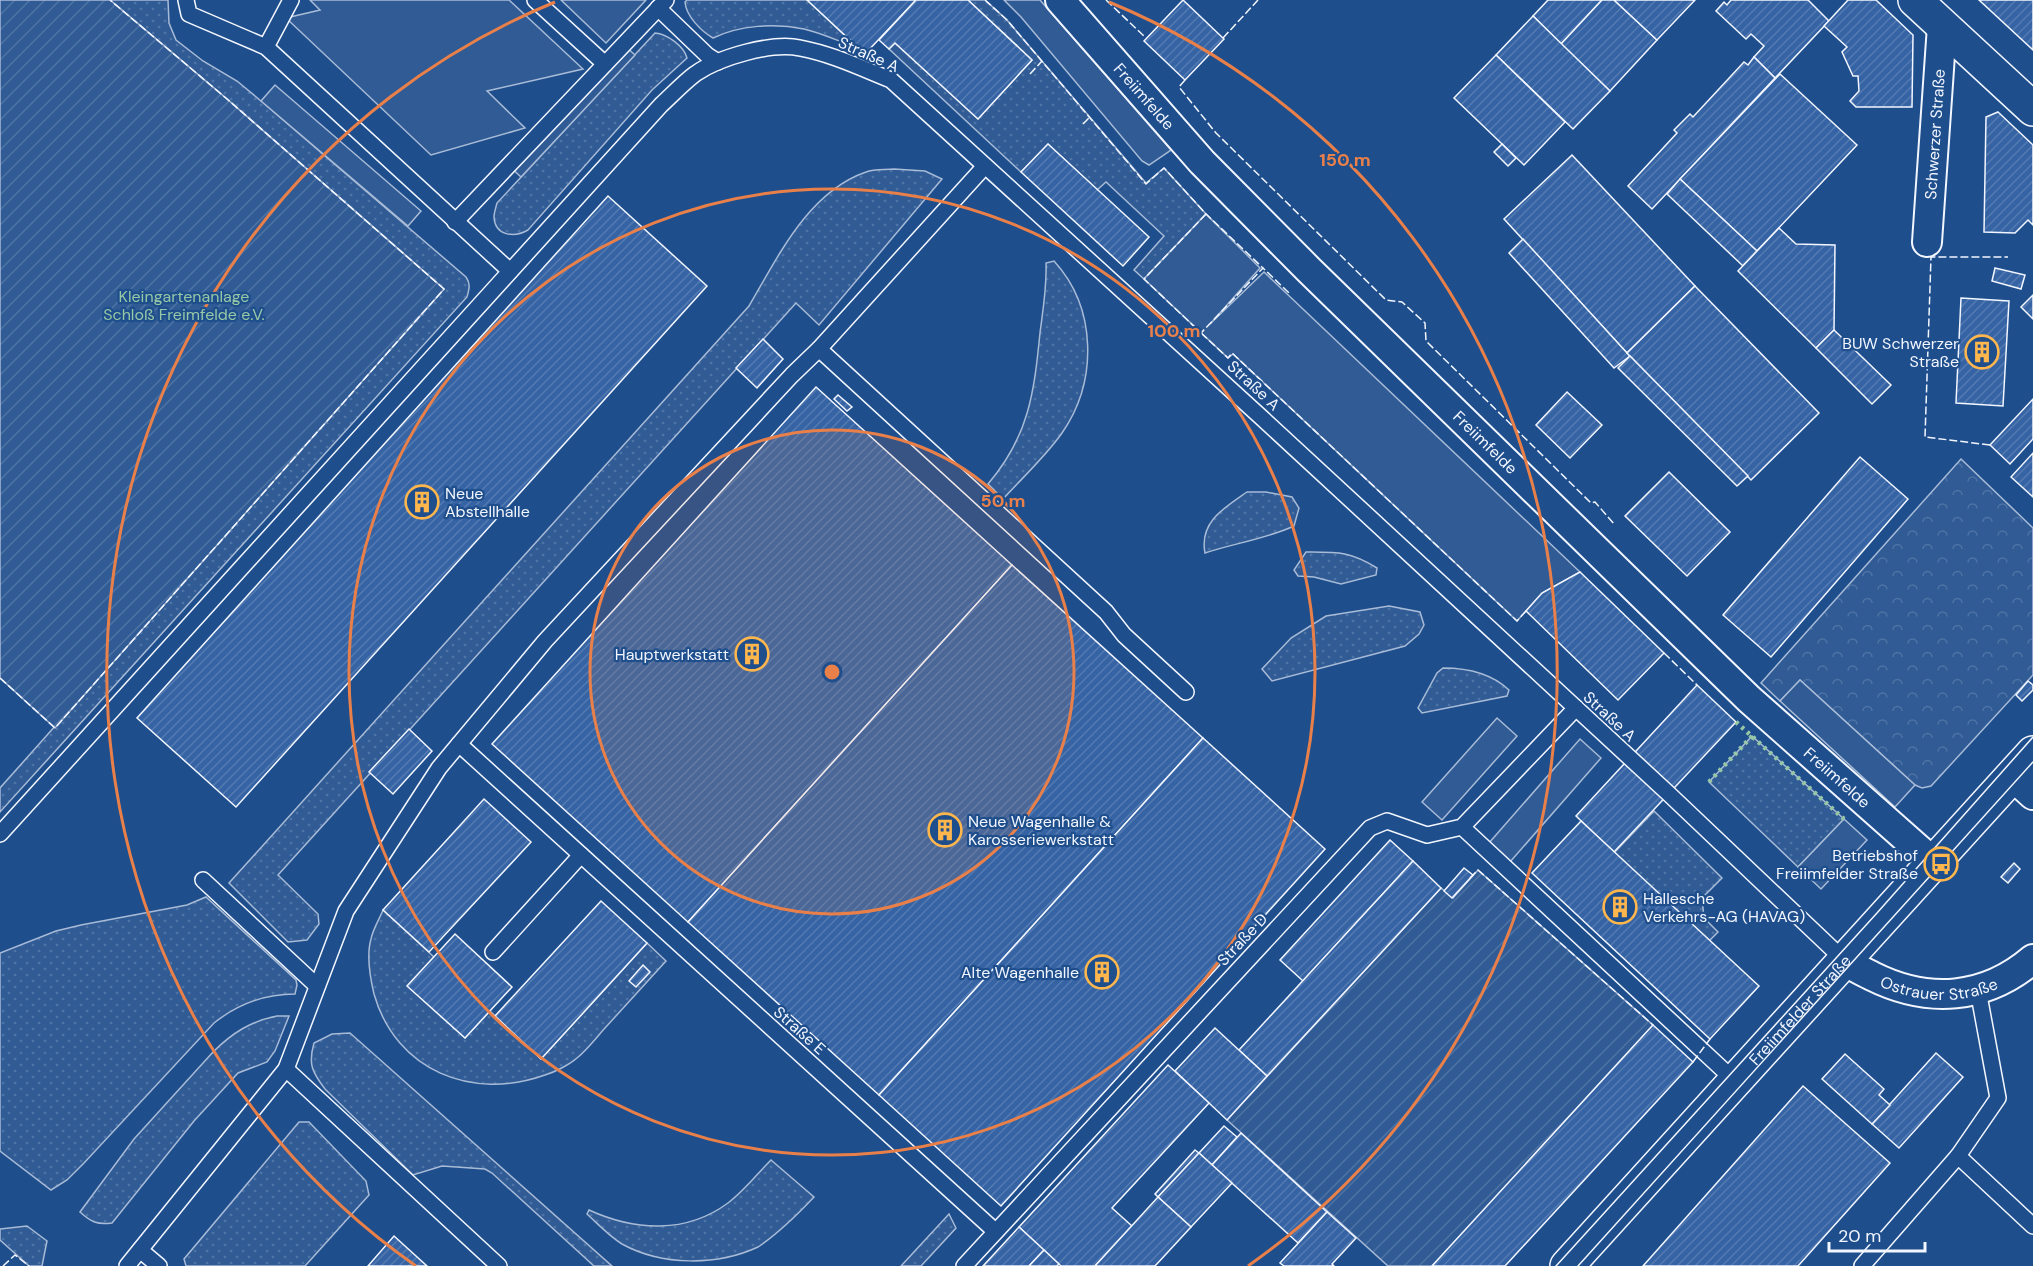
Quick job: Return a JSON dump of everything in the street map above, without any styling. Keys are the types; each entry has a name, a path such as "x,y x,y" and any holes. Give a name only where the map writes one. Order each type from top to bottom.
{"street":[{"name":"Freiimfelde","path":"1060,0 1202,162 1309,270 1749,699 1933,862"},
{"path":"1915,0 2033,109"},
{"name":"Schwerzer Straße","path":"1927,242 1942,26"},
{"name":"Freiimfelder Straße","path":"1567,1266 1933,862 2022,786 2033,753"},
{"name":"Ostrauer Straße","path":"1844,960 1882,981 1930,994 1952,994 1978,990 2016,973 2033,959"}],"lane":[{"path":"186,0 189,15 266,47 510,272"},
{"path":"266,47 291,0"},
{"path":"535,0 605,64"},
{"path":"455,222 662,4 707,55 718,62"},
{"name":"Straße A","path":"0,834 661,105 696,73 734,54 762,49 797,47 833,56 891,80 1197,357 1844,960"},
{"path":"127,1266 286,1069 346,911 439,768 545,641 792,375 819,349 985,166"},
{"path":"819,349 1106,612 1124,635 1185,692"},
{"path":"1576,708 1462,827 1734,1080"},
{"name":"Straße E","path":"459,744 995,1231"},
{"name":"Straße D","path":"964,1266 1370,828 1387,821 1428,835 1462,827"},
{"path":"493,952 581,855"},
{"path":"203,880 317,986"},
{"path":"1862,1266 1958,1156 1998,1098 1978,990"},
{"path":"286,1069 498,1266"},
{"path":"1958,1156 2033,1226"},
{"path":"140,1250 159,1266"}],"green space":[{"name":"Kleingartenanlage Schloß Freimfelde e.V.","path":"0,0 110,0 444,289 55,728 0,678"},
{"path":"110,0 168,0 169,23 176,40 203,61 237,81 261,101 466,277 469,289 467,297 0,812 0,788 444,289"},
{"path":"687,0 807,0 858,48 811,31 781,26 746,28 713,38 691,18 686,7"},
{"path":"968,0 985,0 1007,20 1146,183 1164,168 1206,214 1144,279 1134,270 1164,236 1106,182 1097,190 1048,144 1021,172 889,49 895,43 978,119 1032,60"},
{"path":"655,33 674,41 687,58 652,90 528,230 517,234 502,232 495,223 497,203"},
{"path":"894,169 925,171 942,179 819,325 796,303 278,875 318,914 319,924 307,940 288,942 229,883 749,306 783,247 811,210 827,194 846,181 869,171"},
{"path":"1054,261 1068,280 1085,322 1088,345 1087,368 1074,413 1062,433 1003,499 988,484 1013,449 1027,413 1038,355 1046,263"},
{"path":"1961,459 2033,528 2033,675 1931,786 1922,788 1915,785 1800,680 1780,701 1761,683"},
{"path":"1247,492 1266,492 1292,497 1299,508 1294,526 1205,553 1204,542 1210,524 1222,510"},
{"path":"1306,552 1351,555 1377,568 1376,575 1341,584 1314,577 1298,576 1294,570"},
{"path":"1389,606 1420,612 1424,625 1419,634 1405,646 1272,681 1262,669 1291,638 1326,616"},
{"path":"1443,668 1470,670 1494,679 1509,690 1507,696 1422,713 1418,708 1437,673"},
{"path":"1752,736 1844,819 1798,867 1709,782"},
{"path":"1654,811 1722,878 1702,898 1704,918 1718,932 1709,941 1614,853"},
{"path":"1478,870 1653,1025 1432,1266 1388,1266 1227,1120 1441,888 1453,898"},
{"path":"206,897 296,980 295,994 252,1001 232,1010 214,1023 84,1163 67,1180 51,1190 0,1151 0,953 56,931 187,905"},
{"path":"383,910 434,957 408,986 465,1038 490,1011 541,1059 647,943 666,961 588,1048 566,1066 549,1074 518,1082 491,1084 465,1081 440,1073 419,1060 400,1043 385,1021 374,994 369,959 372,935"},
{"path":"277,1016 289,1016 275,1051 267,1062 238,1073 194,1121 112,1223 94,1222 80,1212 134,1139 213,1052 242,1029"},
{"path":"350,1033 612,1266 594,1266 485,1169 442,1166 413,1175 325,1089 314,1073 311,1057 314,1043 332,1034"},
{"path":"299,1122 309,1122 366,1181 369,1195 305,1266 186,1266 184,1259"},
{"path":"771,1160 814,1197 758,1247 725,1258 672,1260 638,1251 608,1234 587,1214 589,1210 624,1222 660,1226 695,1220 728,1203"},
{"path":"949,1214 956,1228 921,1266 901,1266"},
{"path":"27,1226 47,1241 42,1266 29,1266 0,1240 0,1229"}],"shaded area":[{"path":"310,0 509,0 583,69 487,91 525,128 431,155 286,18 320,10"},
{"path":"561,0 646,0 606,43"},
{"path":"1004,0 1040,0 1171,150 1149,165 1142,161 1021,17"},
{"path":"623,44 635,55 521,177 509,166"},
{"path":"275,85 421,211 408,226 261,101"},
{"path":"1206,214 1260,268 1210,324 1264,272 1580,572 1542,593 1517,621 1233,354 1228,358 1144,279"},
{"path":"1800,680 1915,785 1895,807 1780,701"},
{"path":"1497,718 1517,736 1442,820 1422,802"},
{"path":"1580,739 1601,758 1510,862 1489,843"},
{"path":"1844,819 1867,840 1821,889 1798,867"}],"building":[{"path":"807,0 916,0 865,54"},
{"path":"916,0 968,0 1032,60 978,119 895,43 889,49 879,40"},
{"path":"1183,0 1224,39 1185,80 1144,41"},
{"path":"1548,0 1602,0 1561,44 1533,16"},
{"path":"1602,0 1614,0 1657,40 1610,91 1561,44"},
{"path":"1614,0 1695,0 1657,40"},
{"path":"1731,0 1808,0 1829,21 1775,78 1754,57 1764,46 1751,34 1746,39 1716,11 1724,2 1727,5"},
{"path":"1848,0 1876,0 1913,35 1912,107 1856,107 1850,101 1859,91 1858,76 1853,76 1842,52 1847,47 1824,26"},
{"path":"1979,0 2033,0 2033,50"},
{"path":"1533,16 1610,91 1573,129 1496,55"},
{"path":"1496,55 1565,122 1524,165 1454,98"},
{"path":"1754,57 1775,78 1652,209 1628,186 1677,133 1674,130 1690,114 1693,117 1744,62 1748,65"},
{"path":"1780,74 1857,145 1757,251 1680,179"},
{"path":"1998,112 2033,145 2033,225 2028,220 2015,233 1984,232 1986,117"},
{"path":"1048,144 1149,237 1123,266 1021,172"},
{"path":"1502,144 1516,158 1508,166 1494,152"},
{"path":"1572,155 1695,286 1627,353 1504,219"},
{"path":"1680,179 1757,251 1743,266 1667,194"},
{"name":"Neue Abstellhalle","path":"608,196 707,286 236,807 137,718"},
{"path":"1779,228 1796,244 1835,245 1834,330 1816,348 1738,271"},
{"path":"1523,239 1630,356 1614,368 1509,253"},
{"path":"1995,268 2025,275 2021,289 1992,281"},
{"path":"1695,286 1819,413 1751,480 1627,353"},
{"path":"2033,295 2033,319 2021,307"},
{"name":"BUW Schwerzer Straße","path":"1961,298 2009,301 2003,406 1956,403"},
{"path":"1834,330 1891,385 1872,404 1816,348"},
{"path":"763,339 783,359 757,388 736,368"},
{"path":"1630,356 1748,476 1737,486 1618,368"},
{"name":"Hauptwerkstatt","path":"816,387 1012,565 688,922 492,744"},
{"path":"1567,392 1602,425 1570,458 1536,425"},
{"path":"838,395 852,407 847,411 834,399"},
{"path":"2033,399 2033,439 2010,464 1990,445"},
{"path":"2033,453 2033,497 2011,477"},
{"path":"1860,457 1908,499 1771,657 1723,615"},
{"path":"1669,472 1730,532 1687,576 1625,516"},
{"name":"Neue Wagenhalle & Karosseriewerkstatt","path":"1012,565 1203,738 879,1095 688,922"},
{"path":"1580,572 1664,653 1618,700 1526,611 1542,593"},
{"path":"2028,681 2033,685 2033,690 2022,701 2016,695"},
{"path":"1697,685 1736,722 1614,852 1576,816"},
{"path":"409,729 432,751 393,794 369,772"},
{"name":"Alte Wagenhalle","path":"1203,738 1325,849 1001,1206 879,1095"},
{"path":"484,799 531,842 429,952 383,910"},
{"name":"Hallesche Verkehrs-AG (HAVAG)","path":"1581,821 1759,986 1710,1039 1532,873"},
{"path":"1390,840 1413,861 1303,981 1280,960"},
{"path":"1413,861 1441,888 1267,1076 1239,1050"},
{"path":"2014,863 2020,869 2008,883 2001,877"},
{"path":"1464,868 1473,875 1452,898 1444,891"},
{"path":"601,901 647,943 541,1059 495,1016"},
{"path":"455,934 512,987 465,1038 407,986"},
{"path":"643,965 650,972 636,987 629,981"},
{"path":"1653,1025 1693,1062 1505,1266 1432,1266"},
{"path":"1215,1028 1267,1076 1227,1120 1175,1071"},
{"path":"1936,1053 1963,1077 1899,1148 1872,1124"},
{"path":"1845,1054 1884,1089 1879,1095 1890,1105 1872,1124 1822,1079"},
{"path":"1168,1065 1209,1103 1112,1208 1132,1226 1095,1266 1061,1266 1019,1227"},
{"path":"1803,1086 1890,1163 1798,1266 1643,1266"},
{"path":"1224,1126 1237,1137 1212,1165 1199,1153"},
{"path":"1241,1133 1327,1212 1298,1243 1212,1165"},
{"path":"1195,1150 1199,1153 1158,1197 1155,1194"},
{"path":"1199,1153 1232,1183 1191,1227 1158,1197"},
{"path":"1158,1197 1191,1227 1155,1266 1095,1266"},
{"path":"1327,1212 1356,1238 1332,1264 1334,1266 1284,1266 1280,1263"},
{"path":"1019,1227 1044,1250 1029,1266 983,1266"},
{"path":"394,1236 427,1266 368,1266"},
{"path":"1044,1250 1059,1264 1057,1266 1029,1266"}],"tram line":[{"path":"1556,1266 1877,913 2033,737"},
{"path":"1578,1266 2033,762"}],"hedge":[{"path":"1736,722 1844,819"},
{"path":"1709,782 1752,736"}],"fence":[{"path":"0,678 55,728 444,289 110,0"},
{"path":"985,0 1007,20 1146,184 1164,168 1206,214 1263,268"},
{"path":"1106,0 1146,38"},
{"path":"1223,38 1258,0"},
{"path":"1030,74 1042,61"},
{"path":"1185,80 1179,87 1216,133 1386,300 1402,302 1425,323 1426,341 1591,503 1595,502 1615,525"},
{"path":"1083,124 1090,117"},
{"path":"1206,214 1144,279 1201,333 1263,268 1289,293"},
{"path":"1990,445 1925,437 1931,257 2008,257"},
{"path":"1201,333 1228,358 1232,353 1517,621 1526,611"},
{"path":"1664,653 1697,685"},
{"path":"1470,878 1478,870 1653,1025"},
{"path":"1693,1062 1710,1039"},
{"path":"3,1266 15,1255 29,1266"}],"place":[{"name":"BUW Schwerzer Straße","path":"1982,352"},
{"name":"Neue Abstellhalle","path":"422,502"},
{"name":"Hauptwerkstatt","path":"752,654"},
{"name":"Neue Wagenhalle & Karosseriewerkstatt","path":"945,830"},
{"name":"Betriebshof Freiimfelder Straße","path":"1941,864"},
{"name":"Hallesche Verkehrs-AG (HAVAG)","path":"1620,907"},
{"name":"Alte Wagenhalle","path":"1102,972"}]}
